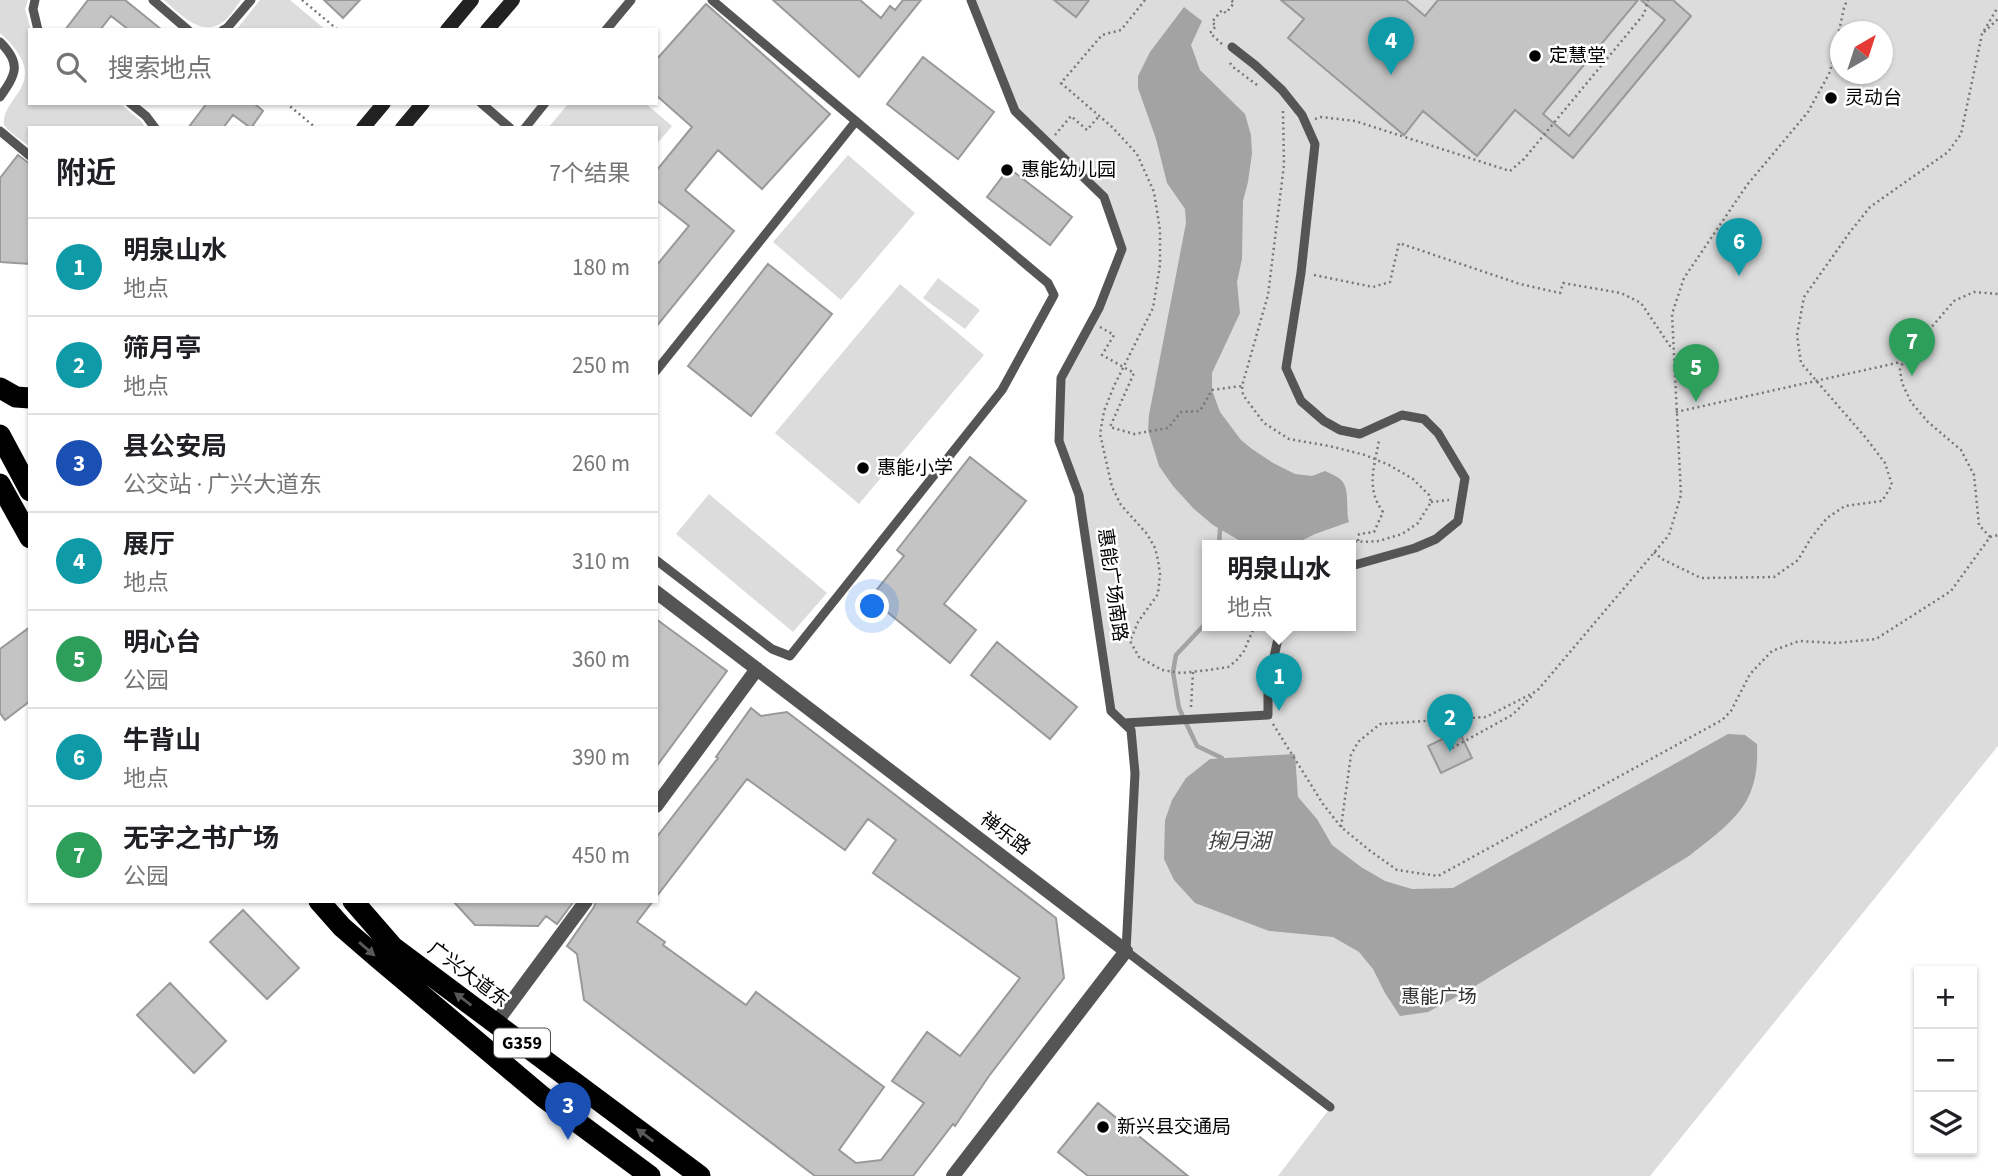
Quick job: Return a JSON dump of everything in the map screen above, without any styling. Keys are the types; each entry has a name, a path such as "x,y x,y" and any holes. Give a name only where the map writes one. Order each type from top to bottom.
{"highway":[{"path":"0,388 16,397 28,398"},
{"path":"0,435 28,487"},
{"path":"0,484 28,534"},
{"name":"G359","path":"321,903 342,927 543,1097 650,1176"},
{"name":"广兴大道东","path":"355,903 393,947 700,1176"}],"street":[{"path":"449,28 472,0"},
{"path":"488,28 507,2"},
{"path":"365,126 382,105"},
{"path":"404,126 421,105"},
{"name":"禅乐路","path":"658,594 1126,951"},
{"path":"658,803 757,669"},
{"path":"495,1024 585,903"},
{"path":"953,1176 1126,951"}],"lane":[{"path":"35,0 33,9 38,28"},
{"path":"153,0 186,28"},
{"path":"227,28 251,0"},
{"path":"608,28 631,0"},
{"path":"658,562 772,649 790,656 1002,390 1054,295 1048,283 712,0"},
{"name":"惠能广场南路","path":"971,0 1015,111 1104,197 1122,249 1100,308 1061,378 1059,441 1079,495 1111,711 1131,730 1135,773 1126,951"},
{"path":"0,42 12,54 16,66 0,97"},
{"path":"1231,48 1282,90 1302,115 1315,144 1286,368 1301,401 1324,421 1340,430 1360,434 1402,415 1424,419 1438,433 1465,478 1458,521 1436,539 1415,548 1356,565"},
{"path":"132,105 154,126"},
{"path":"483,105 508,126"},
{"path":"527,126 543,105"},
{"path":"658,368 856,121"},
{"path":"0,131 28,154"},
{"path":"1124,723 1268,715 1268,684 1280,631"},
{"name":"禅乐路","path":"1126,951 1330,1107"}],"path":[{"path":"302,0 336,28"},
{"path":"1145,0 1121,30 1102,35 1062,83 1112,127 1137,154 1154,192 1160,230 1160,265 1153,308 1104,411 1100,433 1112,487 1121,505 1147,534 1155,548 1160,574 1157,594 1138,622 1130,641 1139,657 1162,670 1181,673 1228,667 1244,651 1252,631"},
{"path":"1231,0 1234,3 1226,13 1222,10 1212,22 1216,26 1210,33 1231,48"},
{"path":"1306,123 1321,117 1355,121 1510,171 1524,159 1644,14 1648,0"},
{"path":"1452,748 1513,715 1537,691 1669,535 1681,495 1672,314 1684,278 1748,185 1808,112 1830,72 1847,0"},
{"path":"1654,552 1662,559 1701,578 1774,577 1798,559 1827,518 1845,506 1882,501 1892,485 1885,463 1801,363 1797,335 1804,297 1870,207 1948,152 1961,134 1982,34 1998,7"},
{"path":"1982,34 1998,19"},
{"path":"1227,58 1233,67 1261,88"},
{"path":"1280,102 1283,113 1284,165 1268,295 1242,386 1243,395 1264,423 1289,439 1374,458 1413,479 1429,495 1431,502 1413,528 1379,541 1364,542 1358,541 1359,534 1374,532 1383,512 1371,487 1374,458 1379,441 1374,428"},
{"path":"288,105 314,126"},
{"path":"1048,143 1071,116 1087,130 1099,116"},
{"path":"1300,272 1373,287 1390,282 1399,243 1520,284 1560,293 1563,283 1621,293 1641,303 1673,350"},
{"path":"1990,537 1979,525 1974,475 1961,450 1928,422 1911,402 1902,383 1900,370 1903,362 1954,301 1974,292 1998,294"},
{"path":"1092,322 1114,335 1102,355 1134,373 1110,427 1134,434 1168,428 1181,412 1200,411 1212,390 1242,386"},
{"path":"1676,412 1903,362"},
{"path":"1431,502 1462,498"},
{"path":"1268,715 1323,804 1341,827 1397,870 1438,876 1722,720 1731,711 1751,674 1772,651 1799,641 1836,643 1877,639 1951,591 1990,537 1998,535"},
{"path":"1190,720 1193,672"},
{"path":"1341,827 1351,755 1358,742 1380,724 1486,717 1537,691"}],"green space":[{"path":"0,0 28,0 25,9 30,28 28,28 28,105 121,105 145,126 28,126 28,146 4,125 5,115 22,87 25,76 24,64 16,50 0,33"},
{"path":"164,0 241,0 223,22 207,27 183,17"},
{"path":"260,0 290,0 324,28 238,28"},
{"name":"惠能广场","path":"971,0 1998,0 1998,746 1650,1176 1278,1176 1330,1108 1126,951 1135,773 1131,730 1111,711 1079,495 1059,441 1061,378 1099,308 1122,249 1104,197 1015,111"},
{"path":"567,105 647,105 672,126 658,143 658,126 550,126"},
{"path":"848,155 915,213 841,300 773,242"},
{"path":"938,278 980,310 965,329 923,298"},
{"path":"900,284 984,355 859,504 775,433"},
{"path":"709,494 827,593 793,632 676,534"}],"water":[{"path":"1184,7 1202,21 1191,45 1200,70 1245,114 1251,135 1252,153 1243,201 1242,259 1237,282 1240,313 1212,373 1212,390 1220,412 1241,440 1252,449 1295,474 1312,476 1325,471 1343,483 1347,493 1349,522 1303,540 1238,540 1213,525 1194,509 1159,466 1148,430 1149,415 1186,223 1185,209 1167,183 1156,139 1138,88 1138,76 1150,52"},
{"name":"掬月湖","path":"1728,734 1745,735 1757,744 1754,782 1741,810 1731,821 1689,856 1428,1012 1400,1016 1373,969 1359,952 1333,937 1269,931 1195,903 1174,880 1164,859 1165,820 1172,800 1186,778 1210,759 1295,754 1298,797 1317,819 1332,845 1385,881 1412,889 1453,888"}],"building":[{"path":"88,0 125,0 160,28 126,28 111,16 102,28 67,28"},
{"path":"324,0 360,0 343,18"},
{"path":"773,0 860,0 881,18 890,6 895,10 903,0 921,0 859,77"},
{"path":"1054,0 1089,0 1076,17"},
{"path":"1281,0 1406,0 1425,16 1438,0 1638,0 1543,114 1569,136 1665,20 1641,0 1673,0 1691,16 1573,158 1515,110 1477,156 1423,111 1404,135 1288,38 1304,19"},
{"path":"706,4 830,114 762,189 718,150 685,190 734,231 658,325 658,264 689,226 658,202 658,169 692,127 658,97 658,58"},
{"path":"923,57 994,112 958,159 887,104"},
{"path":"205,105 256,105 263,111 252,126 233,115 225,126 190,126"},
{"path":"18,155 28,162 28,264 0,262 0,178"},
{"path":"1009,168 1072,217 1050,245 987,197"},
{"path":"768,264 832,314 751,416 688,366"},
{"path":"970,457 1026,501 944,604 976,630 950,663 870,598 904,556 897,550"},
{"path":"658,620 727,671 658,764"},
{"path":"28,628 28,703 5,720 0,713 0,649"},
{"path":"997,642 1077,707 1050,739 971,675"},
{"path":"751,708 761,716 787,712 1056,918 1064,978 989,1076 955,1126 953,1124 913,1176 815,1176 584,1000 577,954 567,946 595,903 651,903 637,922 665,942 663,945 746,1005 756,992 884,1087 839,1150 856,1163 881,1160 924,1103 892,1081 927,1032 960,1056 1020,978 873,873 896,840 868,819 845,850 747,779 658,894 658,835 718,758 716,757"},
{"path":"1459,731 1472,758 1441,773 1428,746"},
{"path":"455,903 573,903 557,924 546,916 538,926 475,925"},
{"path":"243,910 299,968 267,999 210,942"},
{"path":"170,983 226,1041 194,1073 137,1015"},
{"name":"新兴县交通局","path":"1098,1103 1188,1176 1088,1176 1058,1152"}],"waterway":[{"path":"1219,540 1220,529"},
{"path":"1202,627 1176,655 1173,672 1179,708 1197,746 1222,758"}],"place":[{"name":"定慧堂","path":"1535,56"},
{"name":"展厅","path":"1391,75"},
{"name":"灵动台","path":"1831,98"},
{"name":"惠能幼儿园","path":"1007,170"},
{"name":"牛背山","path":"1739,276"},
{"name":"无字之书广场","path":"1912,376"},
{"name":"明心台","path":"1696,402"},
{"name":"惠能小学","path":"863,468"},
{"name":"明泉山水","path":"1279,711"},
{"name":"筛月亭","path":"1450,752"},
{"name":"新兴县交通局","path":"1103,1127"},
{"name":"县公安局","path":"568,1140"}]}
